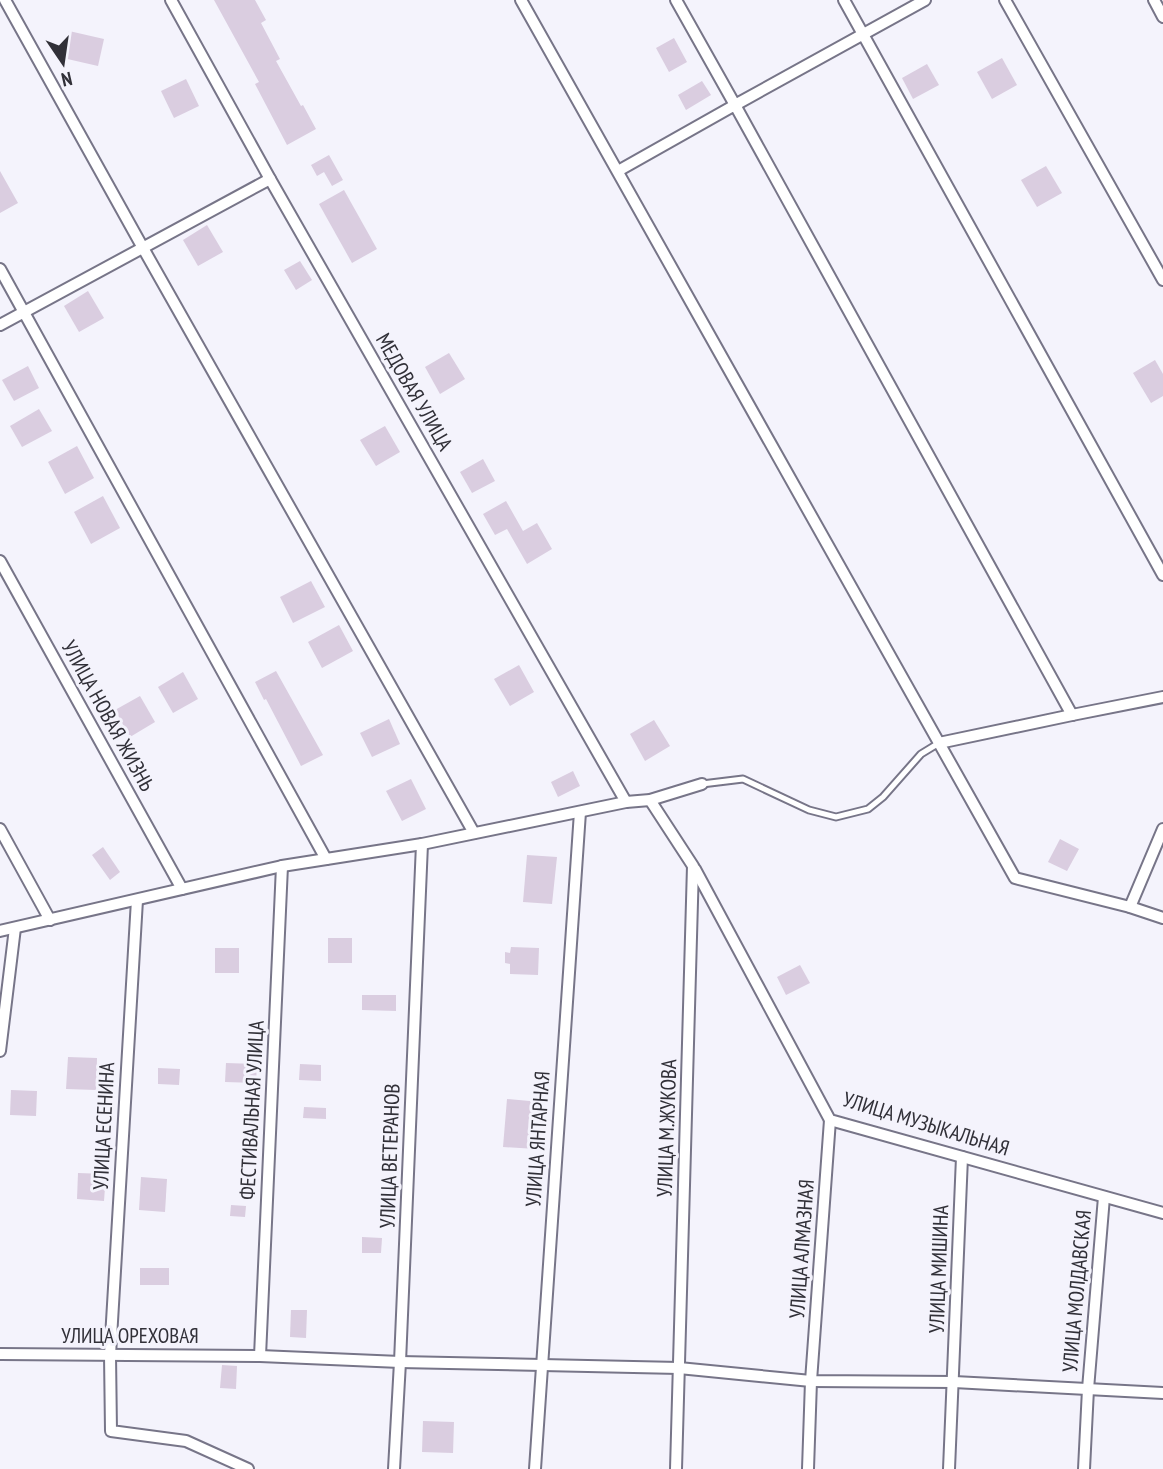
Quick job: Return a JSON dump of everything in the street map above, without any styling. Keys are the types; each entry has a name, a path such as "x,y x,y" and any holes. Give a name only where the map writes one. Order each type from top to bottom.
{"street":[{"path":"5,0 474,833"},
{"name":"МЕДОВАЯ УЛИЦА","path":"171,0 270,179 626,802"},
{"path":"521,0 1015,878 1163,918"},
{"path":"676,0 1072,715"},
{"path":"844,0 1163,575"},
{"path":"618,172 925,0"},
{"path":"1006,0 1163,280"},
{"path":"1154,0 1163,17"},
{"path":"0,325 270,179"},
{"path":"0,269 326,859"},
{"name":"УЛИЦА НОВАЯ ЖИЗНЬ","path":"0,561 182,889"},
{"path":"939,743 1163,697"},
{"path":"0,931 282,866 422,844 626,802 650,800 702,784"},
{"path":"650,800 693,866"},
{"name":"УЛИЦА ЯНТАРНАЯ","path":"536,1469 580,812"},
{"path":"0,829 50,920"},
{"path":"1130,907 1163,829"},
{"name":"УЛИЦА ВЕТЕРАНОВ","path":"394,1469 422,844"},
{"name":"ФЕСТИВАЛЬНАЯ УЛИЦА","path":"260,1356 282,866"},
{"name":"УЛИЦА МУЗЫКАЛЬНАЯ","path":"693,866 831,1120 1163,1213"},
{"name":"УЛИЦА М.ЖУКОВА","path":"676,1469 693,866"},
{"name":"УЛИЦА ЕСЕНИНА","path":"137,900 110,1355 111,1431 186,1441 248,1469"},
{"path":"0,1051 15,928"},
{"name":"УЛИЦА АЛМАЗНАЯ","path":"808,1469 811,1381 831,1120"},
{"name":"УЛИЦА МИШИНА","path":"949,1469 962,1157"},
{"name":"УЛИЦА МОЛДАВСКАЯ","path":"1084,1469 1104,1196"},
{"name":"УЛИЦА ОРЕХОВАЯ","path":"0,1354 260,1356 679,1368 811,1381 954,1382 1163,1393"}],"lane":[{"path":"702,784 743,779 809,810 836,817 868,809 883,797 921,754 939,743"}],"building":[{"path":"214,0 255,0 266,20 261,23 280,59 276,61 316,129 287,145 255,84 259,82"},
{"path":"69,31 104,39 98,66 63,58"},
{"path":"674,38 687,62 669,72 656,48"},
{"path":"1002,58 1017,85 992,99 977,72"},
{"path":"927,64 939,85 913,99 902,78"},
{"path":"186,79 199,106 174,118 161,91"},
{"path":"702,81 711,95 686,110 678,95"},
{"path":"329,155 343,180 332,186 324,172 317,176 311,165"},
{"path":"1046,166 1062,193 1037,207 1021,180"},
{"path":"0,171 18,203 0,213"},
{"path":"344,190 377,249 352,263 319,204"},
{"path":"207,225 223,252 198,266 183,240"},
{"path":"300,261 312,280 296,290 284,270"},
{"path":"88,291 104,318 79,332 64,306"},
{"path":"449,353 465,379 440,394 425,367"},
{"path":"1155,360 1163,374 1163,396 1151,403 1133,373"},
{"path":"28,366 39,388 14,401 2,380"},
{"path":"39,409 52,431 22,447 10,426"},
{"path":"385,426 400,452 376,466 360,440"},
{"path":"77,446 94,478 65,494 48,462"},
{"path":"483,459 495,481 472,493 460,472"},
{"path":"103,496 120,528 91,544 74,512"},
{"path":"506,501 523,531 537,523 552,549 527,564 507,529 495,535 483,514"},
{"path":"311,581 325,607 293,623 280,597"},
{"path":"339,625 353,651 322,668 308,642"},
{"path":"519,665 534,692 510,706 494,679"},
{"path":"276,671 323,755 301,766 255,682"},
{"path":"183,672 198,699 173,713 158,687"},
{"path":"140,696 155,722 130,737 115,710"},
{"path":"389,719 400,744 372,757 360,733"},
{"path":"654,720 670,746 645,761 630,734"},
{"path":"573,771 580,786 558,797 551,782"},
{"path":"411,779 426,809 402,821 386,791"},
{"path":"1060,839 1079,849 1067,871 1048,862"},
{"path":"103,847 120,872 110,880 92,855"},
{"path":"527,855 557,857 552,904 523,902"},
{"path":"328,938 352,938 352,963 328,963"},
{"path":"511,947 539,948 538,975 510,974 510,964 505,963 505,952 510,953"},
{"path":"215,948 239,948 239,973 215,973"},
{"path":"800,965 810,983 786,995 777,977"},
{"path":"362,995 396,995 396,1011 362,1010"},
{"path":"68,1057 97,1058 96,1090 66,1089"},
{"path":"226,1063 257,1064 256,1083 225,1082"},
{"path":"300,1064 321,1065 321,1081 299,1080"},
{"path":"158,1068 180,1069 179,1085 158,1084"},
{"path":"11,1090 37,1091 36,1116 10,1115"},
{"path":"507,1099 540,1102 536,1149 503,1147"},
{"path":"304,1107 326,1108 326,1119 303,1118"},
{"path":"78,1173 106,1174 104,1201 77,1199"},
{"path":"141,1177 167,1179 165,1212 139,1210"},
{"path":"231,1205 246,1206 245,1217 230,1216"},
{"path":"362,1237 382,1238 381,1253 362,1253"},
{"path":"140,1268 169,1268 169,1285 140,1285"},
{"path":"291,1310 307,1310 306,1338 290,1337"},
{"path":"222,1365 237,1366 236,1389 220,1388"},
{"path":"423,1421 454,1422 453,1453 422,1452"}]}
